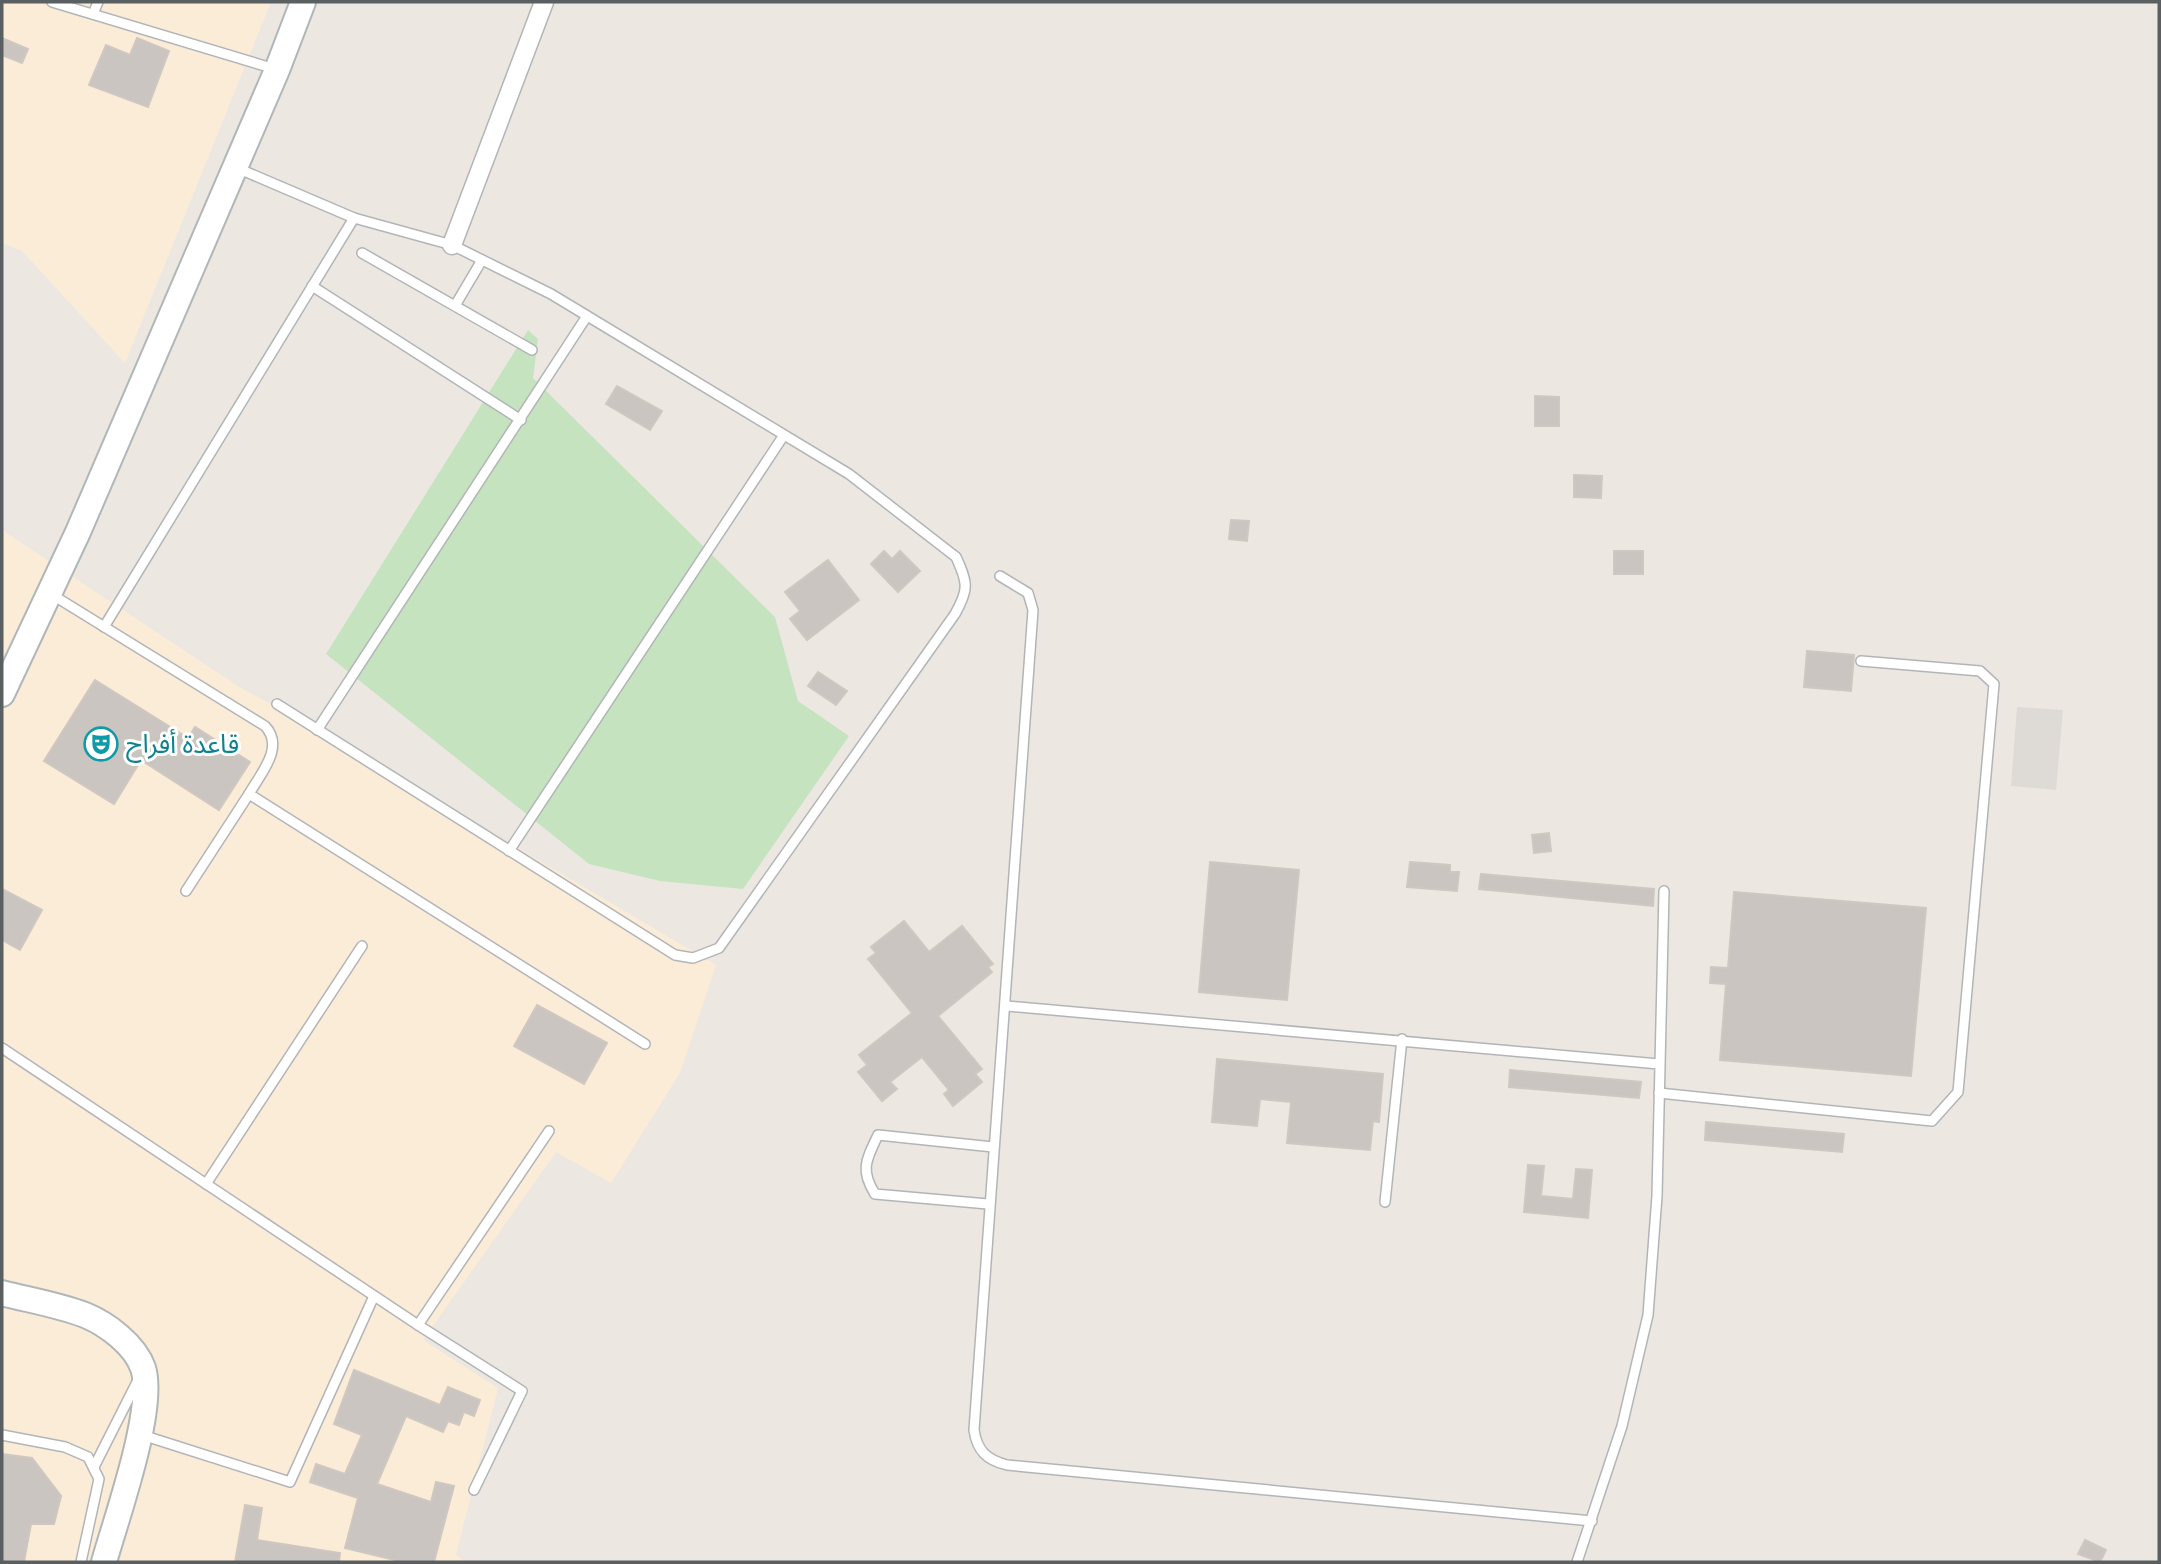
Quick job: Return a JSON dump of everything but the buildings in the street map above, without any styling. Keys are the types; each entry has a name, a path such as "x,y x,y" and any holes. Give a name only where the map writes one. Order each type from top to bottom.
{"street":[{"path":"2,694 49,593 235,167 303,2"},
{"path":"452,246 544,2"},
{"path":"2,1293 86,1316 132,1346 143,1369 146,1391 104,1562"}],"lane":[{"path":"52,2 277,70"},
{"path":"93,14 98,2"},
{"path":"235,167 354,218 452,246 587,316 849,474 956,557 967,592 955,614 719,948 693,958 675,955 277,704"},
{"path":"104,627 354,218"},
{"path":"362,253 456,304 532,350"},
{"path":"456,304 482,260"},
{"path":"312,286 520,420"},
{"path":"317,730 587,316"},
{"path":"509,851 784,435"},
{"path":"1000,576 1028,593 1034,610 1007,1006 988,1204 974,1430 979,1449 996,1462 1592,1521"},
{"path":"49,593 265,726 273,735 275,747 186,891"},
{"path":"1659,1093 1932,1121 1958,1092 1994,684 1980,671 1861,661"},
{"path":"248,794 645,1044"},
{"path":"1577,1562 1622,1426 1648,1315 1657,1196 1664,891"},
{"path":"206,1184 362,946"},
{"path":"1007,1006 1402,1039 1659,1064"},
{"path":"1385,1202 1402,1039"},
{"path":"2,1048 374,1296 522,1391 474,1490"},
{"path":"418,1325 549,1131"},
{"path":"988,1204 875,1194 865,1178 867,1157 878,1135 993,1147"},
{"path":"137,1434 290,1482 374,1296"},
{"path":"94,1467 143,1369"},
{"path":"2,1435 65,1447 88,1457 99,1479 81,1562"}],"shaded area":[{"path":"2,2 271,2 125,363 22,251 2,243"},
{"path":"2,530 241,688 299,719 716,965 680,1073 611,1183 556,1152 423,1340 498,1388 456,1555 466,1562 2,1562"},
{"path":"2017,707 2063,710 2056,790 2011,786"}],"green space":[{"path":"528,330 538,339 533,378 775,617 798,701 849,736 743,889 660,881 589,864 326,654"}],"place":[{"name":"قاعدة أفراح","path":"101,744"}]}
